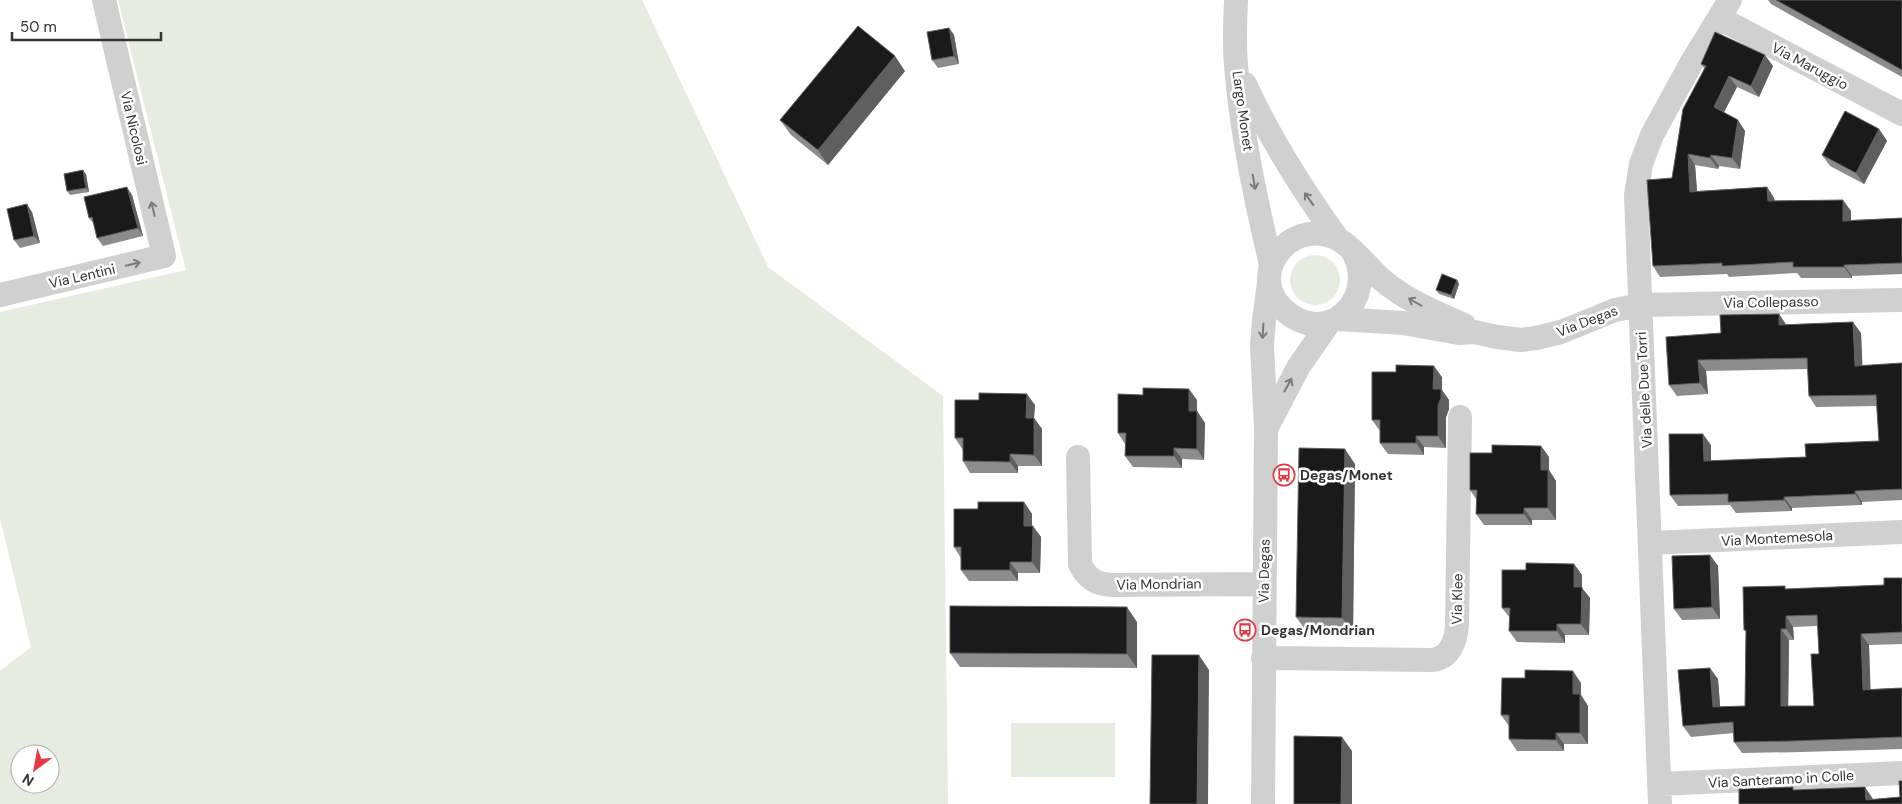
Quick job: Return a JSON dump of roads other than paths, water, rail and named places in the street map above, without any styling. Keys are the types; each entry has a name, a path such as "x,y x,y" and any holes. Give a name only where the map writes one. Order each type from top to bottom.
{"street":[{"name":"Via Nicolosi","path":"104,0 164,256"},
{"path":"1236,0 1236,64"},
{"name":"Via Maruggio","path":"1724,9 1902,114"},
{"name":"Via delle Due Torri","path":"1660,794 1636,194 1641,164 1659,121 1724,9"},
{"name":"Largo Monet","path":"1236,64 1264,124 1280,152 1305,193 1345,245 1359,269 1359,286 1352,303 1334,321"},
{"name":"Largo Monet","path":"1236,64 1249,154 1274,298 1281,308 1308,324 1317,325 1334,321 1383,321 1459,333 1474,332"},
{"path":"1270,274 1283,247 1293,239 1314,233 1326,234 1345,245"},
{"name":"Largo Monet","path":"1345,245 1382,280 1399,292 1419,304 1466,326 1474,332"},
{"name":"Via Lentini","path":"0,295 164,256"},
{"name":"Via Degas","path":"1263,804 1266,429 1262,345 1270,274"},
{"name":"Via Collepasso","path":"1641,305 1902,300"},
{"name":"Via Degas","path":"1474,332 1505,338 1536,338 1568,330 1622,308 1641,305"},
{"name":"Via Degas","path":"1266,429 1296,372 1334,321"},
{"name":"Via Klee","path":"1263,658 1431,660 1440,659 1450,650 1456,637 1457,625 1460,417"},
{"name":"Via Mondrian","path":"1078,457 1080,564 1089,578 1102,584 1113,585 1264,584"},
{"name":"Via Montemesola","path":"1651,543 1902,532"},
{"name":"Via Santeramo in Colle","path":"1660,794 1902,773"}],"place":[{"name":"Degas/Monet","path":"1284,475"},
{"name":"Degas/Mondrian","path":"1245,630"}]}
